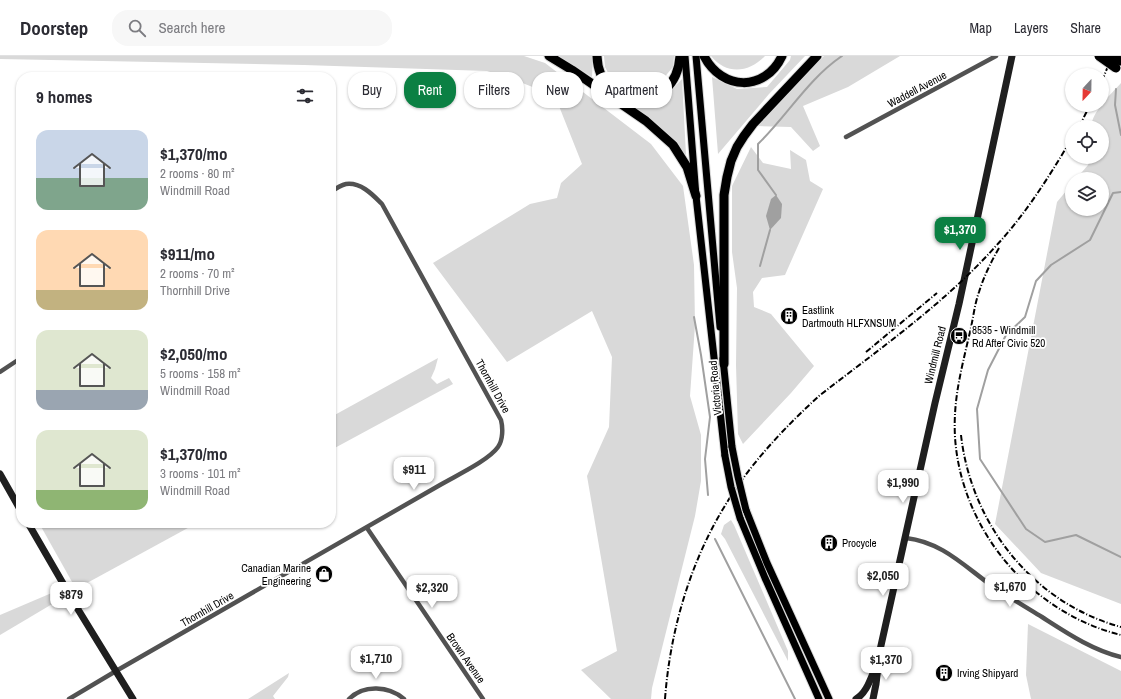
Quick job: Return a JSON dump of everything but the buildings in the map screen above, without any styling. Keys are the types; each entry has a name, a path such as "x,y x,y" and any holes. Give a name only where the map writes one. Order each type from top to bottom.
{"highway":[{"path":"549,56 646,121 673,146 686,167 696,196"},
{"path":"597,56 599,70 608,85 626,98 640,100 654,97 667,89 680,67 680,56"},
{"path":"704,56 718,75 740,83 764,78 776,68 782,56"},
{"path":"724,364 724,195 731,161 740,142 753,124 817,56"},
{"path":"1099,56 1119,67"},
{"path":"1108,56 1119,67"}],"main road":[{"name":"Victoria Road","path":"685,56 696,196 725,456 731,487 740,518 770,591 819,699"},
{"name":"Victoria Road","path":"696,56 732,447 738,477 746,510 767,563 829,699"},
{"name":"Windmill Road","path":"873,699 880,659 880,650 935,403 959,304 1011,56"},
{"path":"0,474 16,502"},
{"path":"31,528 79,611 133,699"},
{"name":"Windmill Road","path":"856,699 867,686 870,677 880,659"}],"street":[{"name":"Waddell Avenue","path":"846,137 996,56"},
{"name":"Thornhill Drive","path":"69,699 487,458 498,447 503,429 501,420 382,204 369,191 358,186 346,184 336,189"},
{"path":"0,372 16,361"},
{"name":"Brown Avenue","path":"367,528 484,699"},
{"path":"906,538 924,541 939,548 1012,600 1082,642 1121,657"},
{"path":"349,699 354,694 366,689 382,688 398,693 404,699"}],"shaded area":[{"path":"0,56 524,56 545,63 557,72 532,72 532,87 524,84 524,72 304,65 0,59"},
{"path":"559,56 593,56 591,76"},
{"path":"604,56 674,56 673,67 669,72 608,72 605,67"},
{"path":"711,56 765,56 752,66 738,70 730,69 724,66"},
{"path":"791,56 805,56 769,94 718,154 712,77 737,89 767,87 790,60"},
{"path":"824,56 900,56 848,87 803,106 820,146 813,151 791,127 757,126 788,92"},
{"path":"682,79 686,155 657,127 633,108 672,108 672,90"},
{"path":"1121,83 1121,604 1041,573 995,524 1057,202 1065,192 1065,216 1109,216 1109,172 1082,172 1088,164 1109,164 1109,120 1092,120 1096,112 1109,112 1109,97"},
{"path":"583,92 591,98 591,108 604,108 651,144 683,186 694,265 695,325 690,396 701,435 701,481 695,516 652,688 651,699 611,699 581,670 617,651 587,476 609,427 612,357 592,311 507,362 433,263 530,204 557,198 561,183 582,164 560,108 583,108"},
{"path":"751,147 763,163 791,169 790,150 806,160 810,181 823,189 785,275 762,278 753,292 754,307 771,314 814,366 743,444 738,434 736,365 737,288 732,252 732,186"},
{"path":"776,195 782,204 781,218 770,230 766,216 771,199"},
{"path":"438,358 431,378 437,384 449,378 453,384 336,447 336,414"},
{"path":"731,520 788,651 788,661 725,539 721,534 724,525"},
{"path":"42,528 188,528 76,589"},
{"path":"54,592 59,600 0,635 0,615"},
{"path":"1028,624 1121,671 1121,699 1031,699 1026,675"},
{"path":"289,673 288,677 273,696 275,699 248,699"}],"waterway":[{"path":"776,195 758,170 758,144 808,87 830,65 842,56"},
{"path":"1116,89 1115,105 1121,135"},
{"path":"1121,192 1113,193 1090,240 1051,265 1036,281 1025,317 1006,335 988,370 977,409 980,459 1026,529 1045,542 1076,535 1121,557"},
{"path":"760,266 770,230"},
{"path":"694,317 710,417 705,459 708,495"},
{"path":"715,539 795,699"}],"railway":[{"path":"1107,68 1112,56"},
{"path":"1082,120 1086,112"},
{"path":"665,699 677,623 692,573 713,526 735,489 768,447 819,396 910,326 975,268 1006,235 1026,209 1065,149"},
{"path":"999,248 985,275 977,297 958,386 955,411 955,437 960,471 971,504 986,535 1006,563 1031,587 1058,608 1088,624 1121,635"},
{"path":"866,352 937,293"},
{"path":"961,435 967,468 978,499 993,529 1012,555 1034,579 1060,599 1089,616 1121,627"}],"place":[{"name":"Eastlink Dartmouth HLFXNSUM","path":"789,316"},
{"name":"8535 - Windmill Rd After Civic 520","path":"959,336"},
{"name":"Procycle","path":"829,543"},
{"name":"Canadian Marine Engineering","path":"324,574"},
{"name":"Irving Shipyard","path":"944,673"}]}
